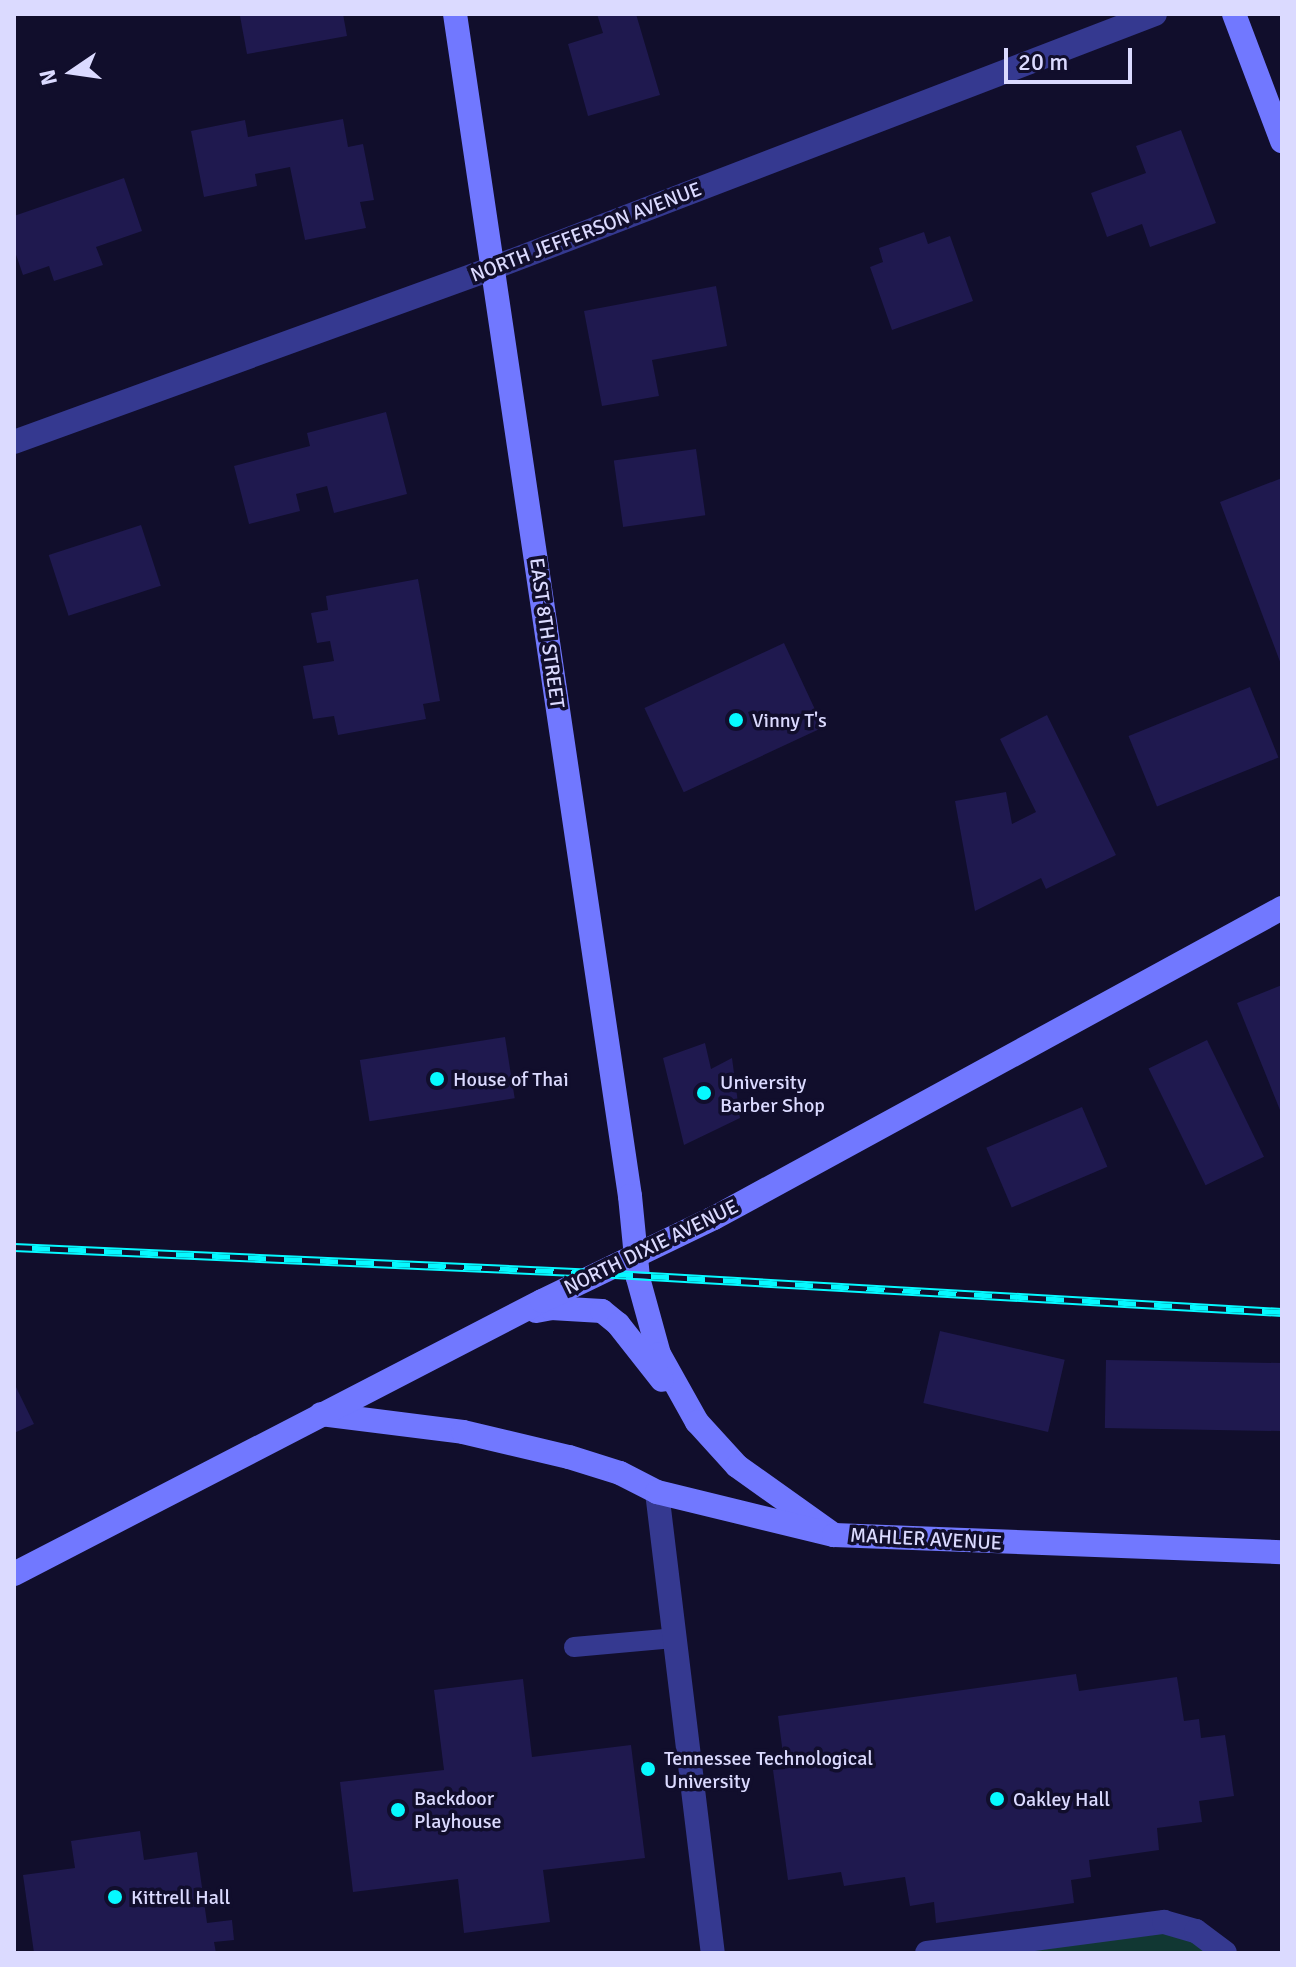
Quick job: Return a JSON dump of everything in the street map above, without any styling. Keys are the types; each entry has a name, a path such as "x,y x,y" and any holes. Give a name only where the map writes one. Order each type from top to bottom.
{"street":[{"name":"EAST 8TH STREET","path":"455,14 638,1253"},
{"name":"NORTH JEFFERSON AVENUE","path":"14,442 493,268 1155,14"},
{"path":"1234,14 1282,141"},
{"name":"NORTH DIXIE AVENUE","path":"14,1574 507,1319 714,1218 1282,908"},
{"name":"MAHLER AVENUE","path":"638,1253 638,1278 659,1354 697,1422 737,1466 834,1535 1282,1552"},
{"path":"507,1319 551,1308 602,1311 618,1324 697,1422"},
{"path":"321,1414 490,1438 620,1473 657,1492 834,1535"},
{"path":"657,1492 713,1953"},
{"path":"927,1953 1164,1922 1196,1931 1225,1953"}],"lane":[{"path":"574,1647 674,1638"}],"green space":[{"path":"1164,1922 1225,1953 927,1953"}],"building":[{"path":"343,14 347,36 247,54 240,16"},
{"path":"597,14 636,14 660,95 588,116 568,44 603,33"},
{"path":"343,119 348,147 363,144 374,200 360,202 366,228 305,240 290,167 255,174 257,186 204,197 191,131 245,120 248,137"},
{"path":"1181,130 1216,223 1150,247 1142,224 1107,237 1091,193 1146,173 1136,146"},
{"path":"124,178 142,231 96,247 103,265 54,281 49,266 23,275 14,249 14,216"},
{"path":"924,232 928,244 950,236 973,301 892,330 870,267 883,262 879,248"},
{"path":"716,286 727,346 652,360 659,396 602,406 584,311"},
{"path":"386,412 407,494 334,513 327,486 296,494 300,511 249,524 234,466 310,446 307,433"},
{"path":"696,449 705,515 623,527 614,461"},
{"path":"1282,478 1282,667 1220,502"},
{"path":"141,525 161,586 69,616 49,555"},
{"path":"418,579 440,701 423,704 426,719 338,735 334,716 313,719 303,666 334,661 330,641 317,643 311,613 328,610 326,596"},
{"name":"Vinny T's","path":"784,643 823,727 684,792 644,708"},
{"path":"1250,687 1278,757 1157,807 1129,736"},
{"path":"1047,715 1116,855 1046,889 1041,878 975,911 955,801 1006,792 1012,824 1036,812 1000,739"},
{"path":"1282,985 1282,1115 1237,1003"},
{"name":"House of Thai","path":"505,1037 515,1098 370,1121 360,1060"},
{"path":"1207,1040 1264,1157 1206,1185 1149,1068"},
{"name":"University Barber Shop","path":"705,1043 711,1069 732,1058 740,1118 684,1145 663,1058"},
{"path":"1082,1107 1107,1167 1012,1207 986,1148"},
{"path":"940,1331 1065,1360 1048,1432 923,1403"},
{"path":"1106,1360 1282,1363 1281,1431 1105,1428"},
{"path":"14,1383 34,1424 14,1433"},
{"name":"Oakley Hall","path":"1076,1674 1079,1691 1177,1677 1184,1721 1199,1719 1201,1738 1225,1735 1234,1796 1199,1801 1202,1822 1157,1828 1159,1850 1089,1860 1091,1877 1071,1880 1074,1903 936,1923 934,1902 910,1906 905,1877 844,1886 841,1872 788,1880 773,1770 785,1769 778,1716"},
{"path":"523,1679 532,1757 631,1745 645,1858 543,1870 550,1922 464,1933 458,1879 353,1892 340,1782 444,1770 434,1690"},
{"name":"Kittrell Hall","path":"140,1831 144,1860 197,1852 207,1923 232,1920 234,1940 214,1942 216,1953 34,1953 23,1875 75,1868 71,1841"}],"railway":[{"path":"14,1247 597,1273 1282,1312"}],"place":[{"name":"Vinny T's","path":"736,720"},
{"name":"House of Thai","path":"437,1079"},
{"name":"University Barber Shop","path":"704,1093"},
{"name":"Tennessee Technological University","path":"648,1769"},
{"name":"Oakley Hall","path":"997,1799"},
{"name":"Backdoor Playhouse","path":"398,1810"},
{"name":"Kittrell Hall","path":"115,1897"}]}
